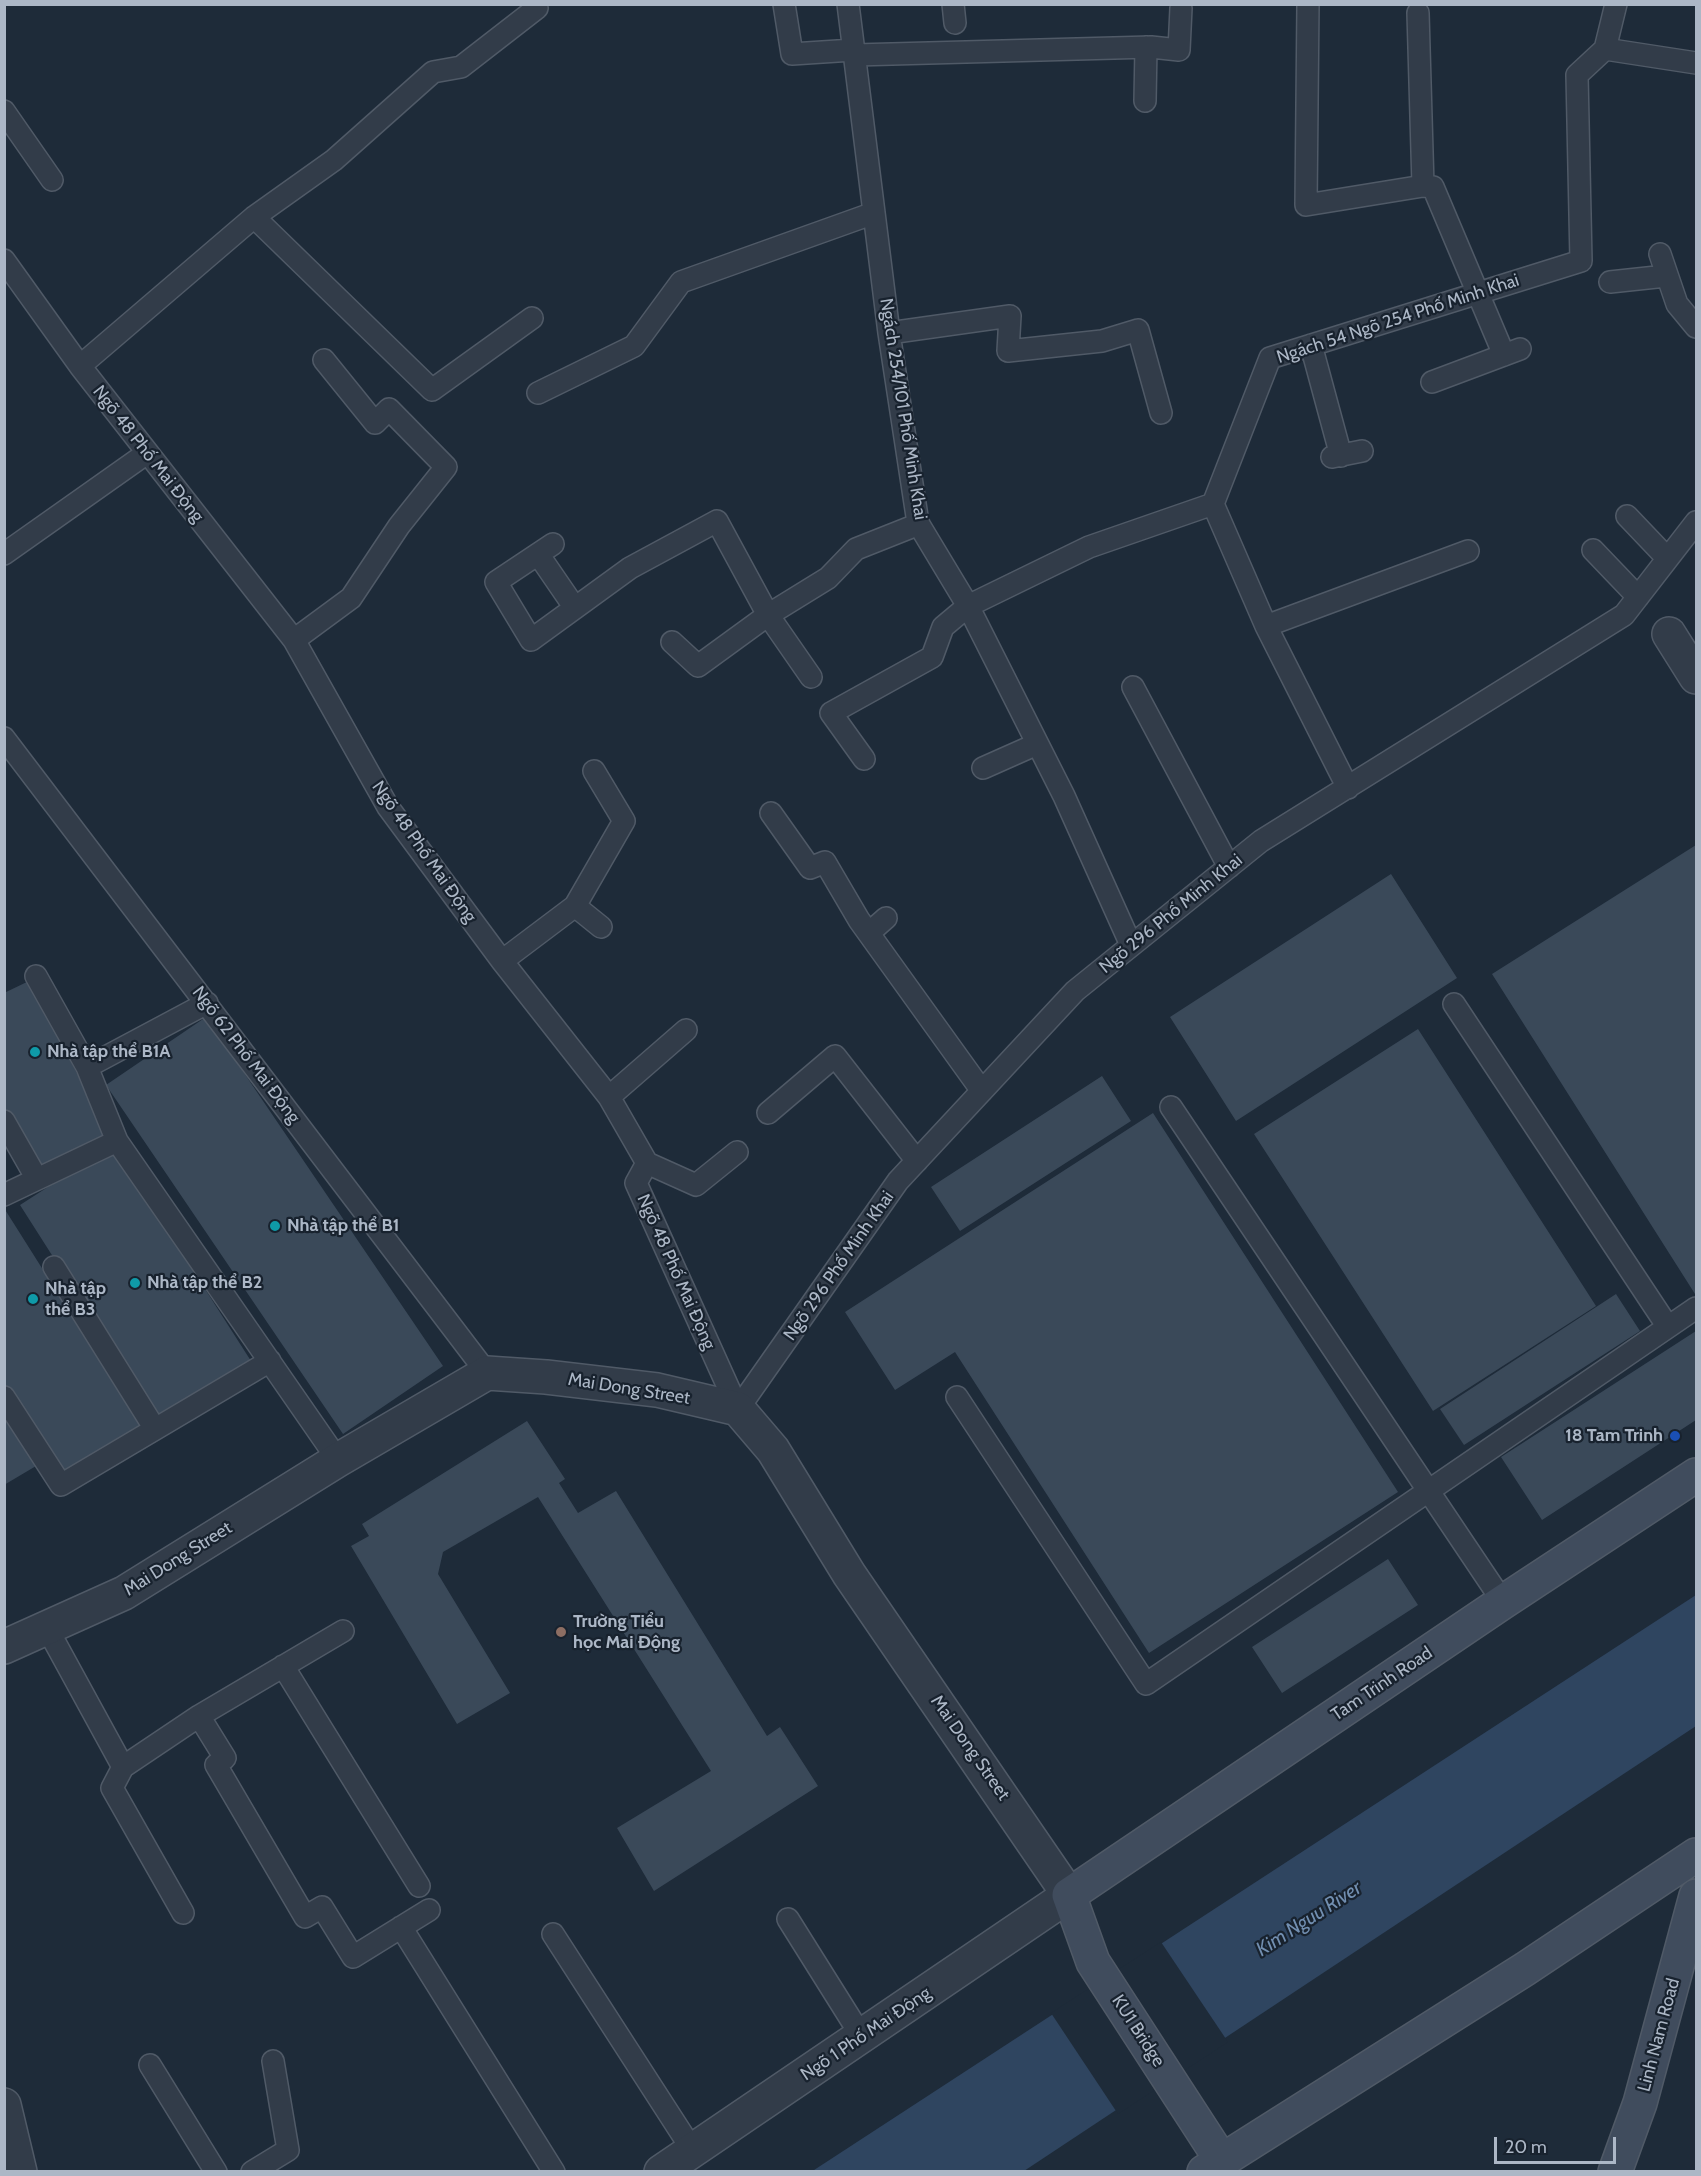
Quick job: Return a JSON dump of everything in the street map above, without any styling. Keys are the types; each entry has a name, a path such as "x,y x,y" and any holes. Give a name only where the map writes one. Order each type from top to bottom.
{"main road":[{"name":"Tam Trinh Road","path":"1069,1895 1503,1602 1696,1475"},
{"path":"1213,2166 1525,1969 1696,1855"},
{"name":"KU1 Bridge","path":"1069,1895 1093,1962 1194,2118 1213,2166"},
{"name":"Linh Nam Road","path":"1615,2172 1640,2103 1696,1896"}],"street":[{"path":"1669,634 1696,677"},
{"name":"Mai Dong Street","path":"4,1647 124,1593 338,1460 487,1373 546,1377 657,1390 738,1409 773,1450 849,1574 1069,1895"},
{"name":"Ngõ 1 Phố Mai Động","path":"661,2172 1069,1895"},
{"path":"4,2105 14,2162"}],"lane":[{"path":"784,4 792,54 1146,47 1179,50 1181,8"},
{"name":"Ngách 254/101 Phố Minh Khai","path":"848,4 890,333 919,524 968,606 1088,847 1131,945"},
{"path":"1308,4 1306,204 1423,186 1433,187 1476,293 1512,352 1432,382"},
{"path":"1616,4 1605,49 1696,63"},
{"path":"80,366 254,217 334,160 433,72 461,67 537,8"},
{"path":"1418,13 1423,186"},
{"path":"1144,101 1146,47"},
{"name":"Ngách 54 Ngõ 254 Phố Minh Khai","path":"1213,504 1270,358 1581,261 1577,75 1605,49"},
{"path":"4,111 52,180"},
{"path":"538,393 634,346 681,282 874,213"},
{"path":"254,217 432,390 532,318"},
{"path":"1660,254 1677,304 1696,327"},
{"name":"Ngõ 48 Phố Mai Động","path":"4,260 80,366 294,640 388,807 502,960 609,1097 647,1162 636,1183 738,1409"},
{"path":"1610,282 1666,276"},
{"path":"890,333 1010,316 1008,351 1101,341 1138,330 1161,413"},
{"path":"1311,345 1336,457 1362,451"},
{"path":"294,640 351,598 399,526 446,467 389,409 375,423 324,360"},
{"path":"4,554 147,453"},
{"path":"864,759 831,713 932,657 944,627 968,606 1089,547 1213,504 1266,626 1348,788"},
{"path":"1627,516 1667,558"},
{"path":"575,608 545,549 495,582 531,640 575,608 630,568 717,522 768,615 811,677"},
{"name":"Ngõ 296 Phố Minh Khai","path":"738,1409 898,1181 1075,991 1261,841 1624,615 1696,522"},
{"path":"672,642 698,666 768,615 828,578 856,549 919,524"},
{"path":"1593,550 1638,597"},
{"path":"1266,626 1468,551"},
{"path":"1133,687 1229,867"},
{"name":"Ngõ 62 Phố Mai Động","path":"4,738 487,1373"},
{"path":"983,767 1037,744"},
{"path":"502,960 575,906 624,821 594,771"},
{"path":"771,813 810,868 825,862 869,933 982,1091"},
{"path":"575,906 601,927"},
{"path":"869,933 886,918"},
{"path":"36,976 87,1067 117,1141 338,1460"},
{"path":"87,1067 207,1003"},
{"path":"1454,1004 1668,1327"},
{"path":"609,1097 686,1030"},
{"path":"768,1113 835,1056 917,1161"},
{"path":"1171,1107 1503,1602"},
{"path":"4,1121 38,1179"},
{"path":"4,1195 117,1141"},
{"path":"647,1162 696,1185 737,1152"},
{"path":"54,1267 154,1429"},
{"path":"957,1397 1146,1684 1696,1308"},
{"path":"4,1397 62,1485 270,1361"},
{"path":"47,1628 123,1767"},
{"path":"183,1913 112,1788 123,1767 199,1716 343,1631"},
{"path":"283,1666 419,1886"},
{"path":"199,1716 225,1758 216,1765 305,1917 322,1907 353,1957 429,1910"},
{"path":"788,1918 862,2037"},
{"path":"401,1927 554,2172"},
{"path":"552,1934 693,2151"},
{"path":"252,2172 288,2150 273,2061"},
{"path":"150,2065 216,2172"}],"water":[{"name":"Kim Nguu River","path":"1696,1595 1696,1726 1024,2171 811,2172"}],"pier":[{"path":"1161,1942 1228,2042 1118,2114 1051,2013"}],"building":[{"path":"1696,845 1696,1292 1695,1294 1492,974"},
{"path":"1391,874 1457,978 1236,1121 1170,1017"},
{"name":"Nhà tập thể B1A","path":"29,981 109,1135 38,1173 4,1111 4,993"},
{"name":"Nhà tập thể B1","path":"206,1017 443,1366 343,1434 106,1085"},
{"path":"1418,1029 1596,1306 1433,1411 1254,1134"},
{"path":"1102,1076 1131,1121 960,1231 931,1187"},
{"path":"1153,1113 1398,1492 1149,1653 955,1352 895,1390 845,1312"},
{"name":"Nhà tập thể B2","path":"113,1145 251,1361 157,1420 20,1205"},
{"name":"Nhà tập thể B3","path":"4,1208 141,1425 60,1477 4,1389"},
{"path":"1616,1294 1640,1331 1464,1445 1440,1409"},
{"path":"1696,1331 1696,1420 1542,1520 1501,1457"},
{"path":"4,1414 36,1466 4,1485"},
{"path":"527,1421 565,1479 559,1483 578,1513 616,1491 767,1736 780,1727 818,1786 654,1891 617,1828 711,1771 538,1497 443,1552 438,1574 510,1693 457,1724 351,1546 369,1536 362,1524"},
{"path":"1388,1559 1418,1605 1282,1693 1252,1647"}],"place":[{"name":"Nhà tập thể B1A","path":"35,1052"},
{"name":"Nhà tập thể B1","path":"275,1226"},
{"name":"Nhà tập thể B2","path":"135,1283"},
{"name":"Nhà tập thể B3","path":"33,1299"},
{"name":"18 Tam Trinh","path":"1675,1436"},
{"name":"Trường Tiểu học Mai Động","path":"561,1632"}]}
